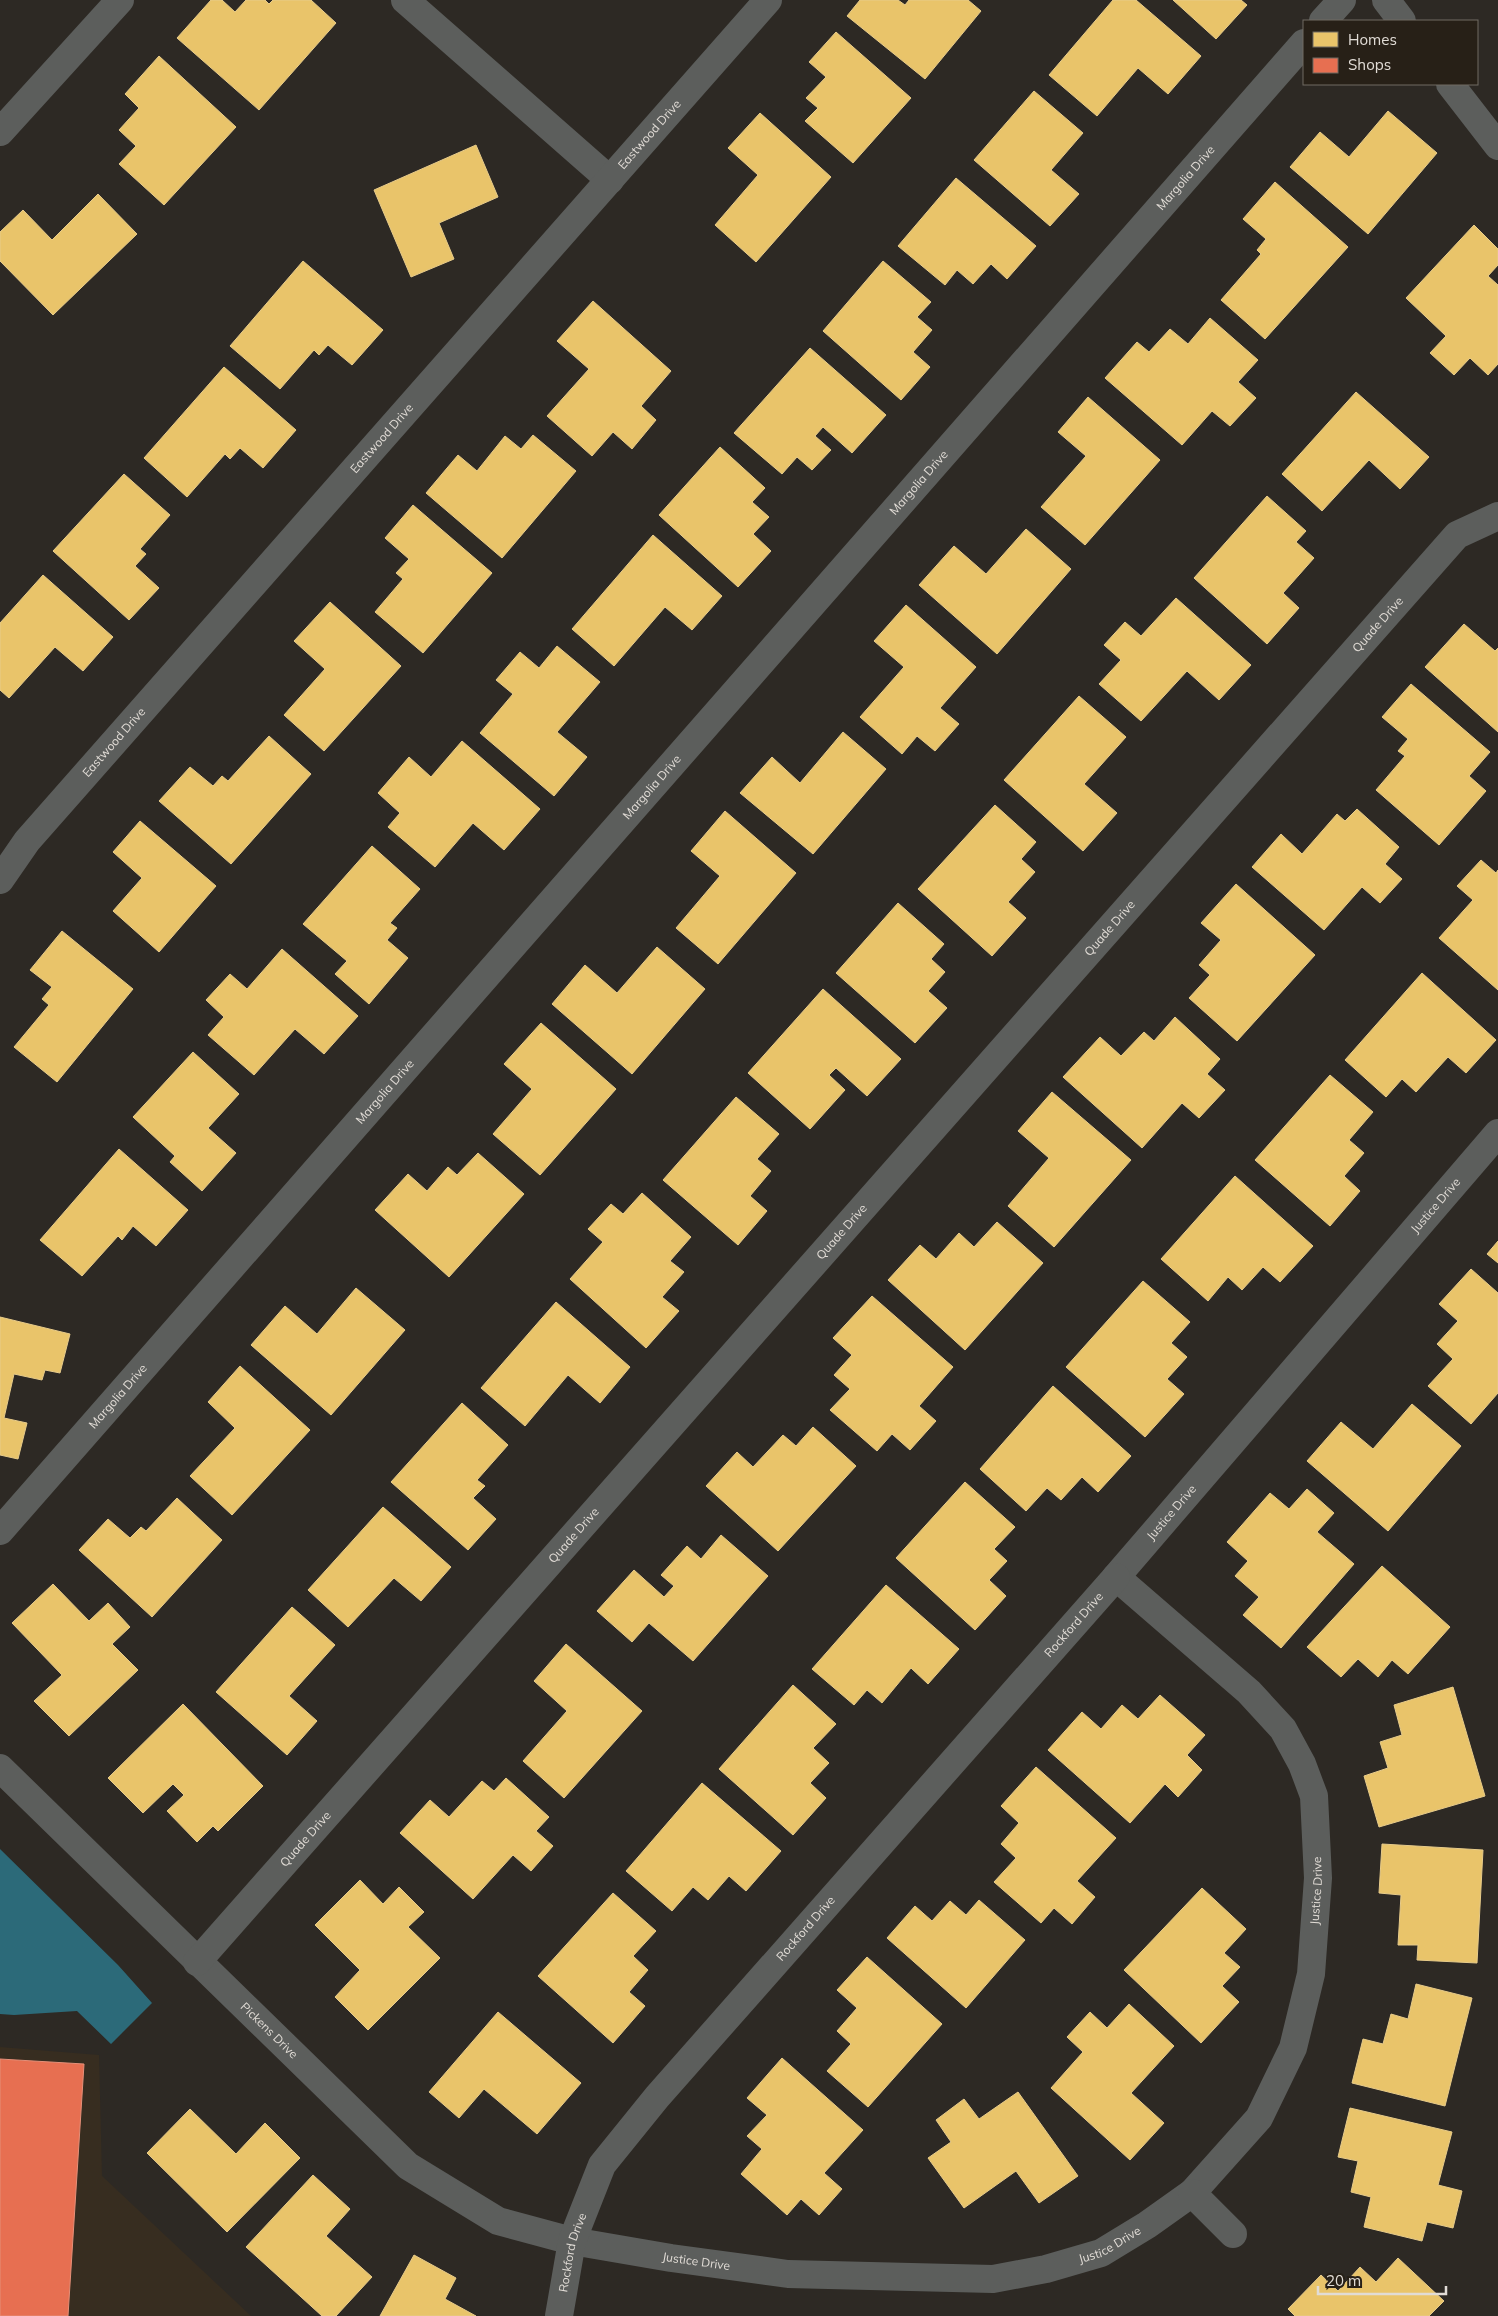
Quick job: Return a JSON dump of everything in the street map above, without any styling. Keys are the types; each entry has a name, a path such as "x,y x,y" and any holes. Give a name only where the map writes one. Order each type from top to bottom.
{"street":[{"path":"0,132 120,0"},
{"path":"405,0 610,180"},
{"name":"Eastwood Drive","path":"0,880 27,841 768,0"},
{"path":"1325,20 1342,0"},
{"path":"1386,0 1401,20"},
{"name":"Margolia Drive","path":"0,1531 1303,44"},
{"path":"1451,85 1498,146"},
{"name":"Quade Drive","path":"196,1962 1457,534 1498,516"},
{"name":"Justice Drive","path":"572,2241 672,2258 788,2274 993,2279 1046,2269 1101,2253 1147,2225 1192,2193 1259,2118 1293,2048 1311,1974 1318,1878 1314,1796 1302,1764 1283,1729 1249,1692 1116,1577 1498,1133"},
{"name":"Rockford Drive","path":"559,2316 572,2241 602,2165 657,2097 984,1724 1116,1577"},
{"name":"Pickens Drive","path":"0,1768 196,1962 408,2166 498,2221 572,2241"},
{"path":"1192,2193 1233,2234"}],"shaded area":[{"path":"0,2047 99,2055 102,2176 251,2316 0,2316"}],"water":[{"path":"0,1849 118,1965 152,2003 111,2044 77,2011 14,2015 0,2014"}],"building: Homes":[{"path":"211,0 222,0 235,12 246,0 265,0 269,4 273,0 311,0 336,23 259,110 177,38"},
{"path":"860,0 898,0 905,5 909,0 968,0 981,11 925,79 847,16"},
{"path":"1113,0 1136,0 1201,56 1168,94 1138,68 1097,116 1049,75"},
{"path":"1173,0 1241,0 1247,5 1216,39"},
{"path":"836,32 911,98 853,163 805,121 818,108 806,98 826,77 809,62"},
{"path":"159,56 236,127 164,205 119,164 136,146 119,130 139,108 125,94"},
{"path":"1034,91 1083,133 1051,170 1079,194 1050,226 974,160"},
{"path":"1388,111 1437,153 1368,234 1290,167 1320,132 1349,157"},
{"path":"760,113 831,177 756,262 715,225 758,175 728,148"},
{"path":"476,145 498,197 439,223 454,259 411,277 374,190"},
{"path":"956,178 1036,246 1007,279 991,264 973,284 957,270 945,285 898,246"},
{"path":"1275,182 1348,247 1265,339 1221,300 1261,254 1257,250 1266,239 1243,219"},
{"path":"98,194 137,234 53,315 0,261 0,232 23,210 52,240"},
{"path":"1474,225 1498,249 1498,265 1488,276 1498,285 1498,364 1488,375 1470,358 1454,375 1430,353 1446,336 1406,298"},
{"path":"303,261 383,330 352,365 328,345 319,355 314,350 280,389 230,346"},
{"path":"883,261 931,302 917,317 932,330 913,352 930,367 901,400 823,331"},
{"path":"593,301 671,371 641,406 656,420 632,449 613,432 592,456 547,416 589,369 557,341"},
{"path":"1210,318 1258,360 1238,382 1256,398 1230,426 1212,411 1182,445 1105,378 1137,342 1149,352 1170,329 1188,344"},
{"path":"810,348 886,415 852,453 823,427 815,436 831,450 812,470 797,457 782,474 734,433"},
{"path":"224,367 296,430 263,468 240,448 230,459 225,454 187,497 144,458"},
{"path":"1356,392 1429,457 1400,489 1369,460 1322,511 1282,474"},
{"path":"1088,397 1160,460 1085,545 1041,507 1086,456 1058,432"},
{"path":"533,435 576,471 502,558 426,493 458,455 477,471 505,436 521,449"},
{"path":"720,447 765,488 752,502 769,517 753,534 771,551 738,587 659,515"},
{"path":"124,474 170,515 140,549 146,554 135,566 159,588 129,620 53,551"},
{"path":"1267,496 1306,531 1296,542 1314,558 1283,593 1299,608 1267,644 1194,578"},
{"path":"413,505 492,573 423,653 375,612 403,579 396,573 409,559 385,538"},
{"path":"1026,529 1071,569 997,654 919,585 954,546 986,574"},
{"path":"653,535 722,596 692,630 665,607 614,666 572,629"},
{"path":"43,575 113,637 83,671 55,647 9,698 0,690 0,623"},
{"path":"1176,598 1251,665 1219,700 1187,671 1141,721 1099,684 1121,660 1104,645 1125,622 1141,636"},
{"path":"330,602 401,666 324,751 284,715 325,669 294,641"},
{"path":"906,605 976,667 940,708 959,724 935,751 917,736 902,754 860,717 904,667 874,641"},
{"path":"1464,624 1495,651 1498,648 1498,732 1425,667"},
{"path":"557,646 600,682 557,732 587,757 554,796 480,733 513,694 496,680 520,652 539,668"},
{"path":"1411,684 1490,752 1469,776 1486,791 1439,845 1376,790 1405,756 1398,751 1408,739 1382,717"},
{"path":"1079,696 1126,737 1084,784 1117,813 1083,851 1004,780"},
{"path":"843,732 886,769 813,854 740,793 772,757 800,783"},
{"path":"269,736 311,774 231,864 159,801 190,767 213,786 222,776 228,781"},
{"path":"462,741 540,809 504,850 473,823 435,867 388,827 400,813 378,793 409,757 431,777"},
{"path":"995,805 1036,842 1021,859 1035,872 1008,902 1026,918 992,956 918,889"},
{"path":"1357,809 1399,847 1385,864 1402,879 1380,903 1362,887 1324,930 1252,867 1281,834 1302,854 1337,814 1345,821"},
{"path":"725,811 796,873 718,964 676,928 720,876 691,851"},
{"path":"140,821 216,886 159,952 113,911 142,878 113,852"},
{"path":"372,846 420,889 390,923 397,928 387,940 408,958 369,1004 335,974 347,961 303,924"},
{"path":"1481,860 1496,873 1498,870 1498,990 1439,938 1473,900 1457,886"},
{"path":"1236,884 1315,955 1237,1041 1189,998 1210,975 1199,965 1221,940 1201,923"},
{"path":"898,903 944,944 931,959 945,972 928,991 947,1008 915,1043 836,973"},
{"path":"62,931 133,989 57,1082 14,1047 49,1005 42,999 52,987 30,970"},
{"path":"657,947 705,989 632,1074 552,1004 585,965 617,993"},
{"path":"282,949 358,1016 324,1054 295,1029 254,1075 208,1035 224,1017 206,1000 230,974 247,989"},
{"path":"1422,973 1496,1040 1466,1073 1448,1057 1416,1092 1402,1079 1386,1097 1345,1060"},
{"path":"823,989 901,1059 867,1096 836,1068 829,1075 845,1090 810,1129 748,1073"},
{"path":"1175,1017 1220,1059 1207,1074 1225,1090 1199,1118 1182,1103 1142,1148 1063,1077 1100,1037 1121,1056 1144,1032 1154,1041"},
{"path":"541,1023 616,1089 540,1175 493,1134 532,1089 504,1064"},
{"path":"193,1052 239,1094 208,1128 236,1153 202,1191 170,1162 175,1156 133,1117"},
{"path":"1330,1075 1373,1112 1349,1140 1364,1153 1344,1176 1360,1191 1330,1226 1255,1160"},
{"path":"1052,1092 1131,1160 1054,1247 1008,1206 1049,1158 1018,1131"},
{"path":"736,1097 779,1134 757,1159 771,1171 750,1196 767,1211 738,1245 663,1180"},
{"path":"119,1149 188,1210 156,1246 133,1226 122,1240 118,1236 82,1276 40,1240"},
{"path":"478,1153 524,1194 449,1277 375,1210 408,1174 427,1191 448,1167 457,1175"},
{"path":"1235,1176 1313,1246 1280,1282 1263,1267 1242,1290 1228,1277 1208,1301 1161,1259"},
{"path":"642,1193 691,1237 670,1261 684,1272 662,1297 679,1311 646,1348 570,1279 603,1242 588,1229 611,1204 623,1214"},
{"path":"997,1222 1043,1263 965,1350 888,1280 920,1245 936,1259 959,1233 974,1247"},
{"path":"1498,1241 1498,1263 1487,1254"},
{"path":"1471,1269 1498,1293 1498,1393 1471,1424 1428,1386 1453,1359 1437,1344 1458,1321 1439,1304"},
{"path":"1143,1281 1190,1322 1171,1343 1187,1357 1167,1379 1184,1394 1145,1437 1066,1367"},
{"path":"356,1288 405,1330 331,1415 251,1345 285,1306 317,1334"},
{"path":"872,1296 953,1367 919,1406 936,1421 910,1450 892,1434 877,1451 830,1410 850,1389 834,1375 852,1355 833,1338"},
{"path":"556,1302 630,1367 600,1403 568,1375 525,1426 481,1388"},
{"path":"0,1317 70,1334 60,1373 45,1370 42,1380 14,1374 4,1418 27,1423 18,1459 0,1455"},
{"path":"240,1366 310,1430 232,1515 190,1476 235,1428 208,1402"},
{"path":"1053,1386 1131,1456 1098,1492 1082,1477 1061,1500 1047,1488 1026,1511 980,1469"},
{"path":"462,1403 508,1445 477,1480 485,1486 473,1498 496,1519 468,1550 391,1482"},
{"path":"1412,1404 1461,1446 1388,1531 1307,1461 1341,1422 1373,1449"},
{"path":"813,1427 856,1466 778,1551 706,1486 737,1452 753,1467 783,1435 796,1446"},
{"path":"965,1482 1015,1527 994,1549 1007,1561 989,1580 1006,1596 975,1630 896,1558"},
{"path":"1307,1489 1334,1513 1317,1532 1354,1564 1281,1648 1243,1615 1259,1597 1235,1576 1248,1561 1227,1542 1270,1493 1289,1509"},
{"path":"177,1498 222,1540 152,1617 79,1550 108,1519 130,1538 141,1527 146,1531"},
{"path":"383,1507 451,1567 421,1601 394,1578 348,1627 308,1590"},
{"path":"721,1535 768,1576 693,1661 649,1623 632,1642 597,1611 634,1570 664,1597 674,1586 661,1575 687,1546 701,1559"},
{"path":"1382,1566 1450,1627 1408,1674 1392,1660 1378,1677 1358,1659 1341,1677 1307,1647"},
{"path":"53,1584 89,1621 108,1603 130,1627 112,1644 138,1670 69,1736 34,1701 62,1675 12,1623"},
{"path":"886,1585 959,1649 928,1684 911,1668 882,1703 867,1690 854,1705 812,1669"},
{"path":"292,1607 335,1645 289,1696 317,1721 287,1755 216,1692"},
{"path":"566,1644 642,1711 564,1798 523,1761 567,1711 534,1681"},
{"path":"793,1685 836,1724 813,1748 829,1763 810,1783 826,1798 793,1835 719,1769"},
{"path":"1453,1687 1485,1796 1379,1827 1364,1776 1388,1768 1380,1742 1402,1735 1394,1705"},
{"path":"1160,1695 1205,1735 1187,1755 1202,1770 1178,1797 1165,1784 1130,1823 1048,1750 1082,1712 1101,1729 1122,1705 1138,1719"},
{"path":"183,1704 263,1786 218,1831 213,1826 197,1842 167,1811 184,1795 173,1784 143,1813 108,1778"},
{"path":"1036,1767 1116,1838 1077,1881 1095,1897 1072,1924 1054,1908 1041,1923 994,1882 1016,1858 1001,1844 1019,1823 1001,1806"},
{"path":"506,1778 549,1817 536,1831 553,1846 531,1871 513,1855 473,1899 400,1833 430,1800 449,1817 482,1781 494,1791"},
{"path":"702,1783 781,1851 746,1891 729,1876 708,1900 693,1887 672,1911 626,1871"},
{"path":"1382,1844 1483,1850 1477,1963 1417,1960 1418,1945 1398,1945 1401,1895 1379,1893"},
{"path":"360,1880 383,1904 399,1887 424,1912 408,1927 440,1958 368,2030 335,1997 360,1970 315,1925"},
{"path":"1202,1888 1246,1929 1224,1953 1240,1967 1222,1986 1239,2002 1201,2043 1124,1970"},
{"path":"613,1893 656,1931 633,1956 648,1970 629,1992 645,2006 613,2043 538,1976"},
{"path":"979,1900 1025,1940 966,2008 887,1938 915,1906 932,1921 950,1901 966,1915"},
{"path":"867,1957 942,2024 868,2107 827,2071 851,2044 837,2031 857,2008 837,1990"},
{"path":"1416,1984 1472,1998 1445,2106 1352,2083 1363,2039 1383,2044 1391,2014 1408,2019"},
{"path":"1129,2004 1174,2046 1131,2093 1164,2123 1130,2160 1051,2088 1083,2052 1067,2037 1090,2012 1107,2028"},
{"path":"498,2012 581,2083 537,2134 484,2089 459,2118 429,2092"},
{"path":"782,2058 863,2130 824,2173 842,2189 819,2215 801,2199 787,2215 741,2174 762,2149 747,2136 767,2115 747,2098"},
{"path":"1018,2092 1078,2176 1039,2203 1016,2171 964,2208 928,2158 951,2142 936,2120 964,2099 979,2119"},
{"path":"1350,2108 1452,2132 1438,2185 1462,2191 1453,2228 1427,2222 1422,2241 1364,2227 1371,2197 1351,2192 1358,2161 1338,2157"},
{"path":"190,2109 236,2154 265,2123 300,2158 227,2232 147,2153"},
{"path":"313,2175 350,2209 326,2236 372,2277 336,2316 322,2316 246,2247"},
{"path":"414,2255 456,2278 445,2299 476,2316 380,2316"},
{"path":"1398,2258 1444,2301 1429,2316 1295,2316 1288,2309 1321,2275 1338,2291 1360,2267 1376,2282"}],"building: Shops":[{"path":"0,2059 84,2064 68,2316 0,2316"}]}
